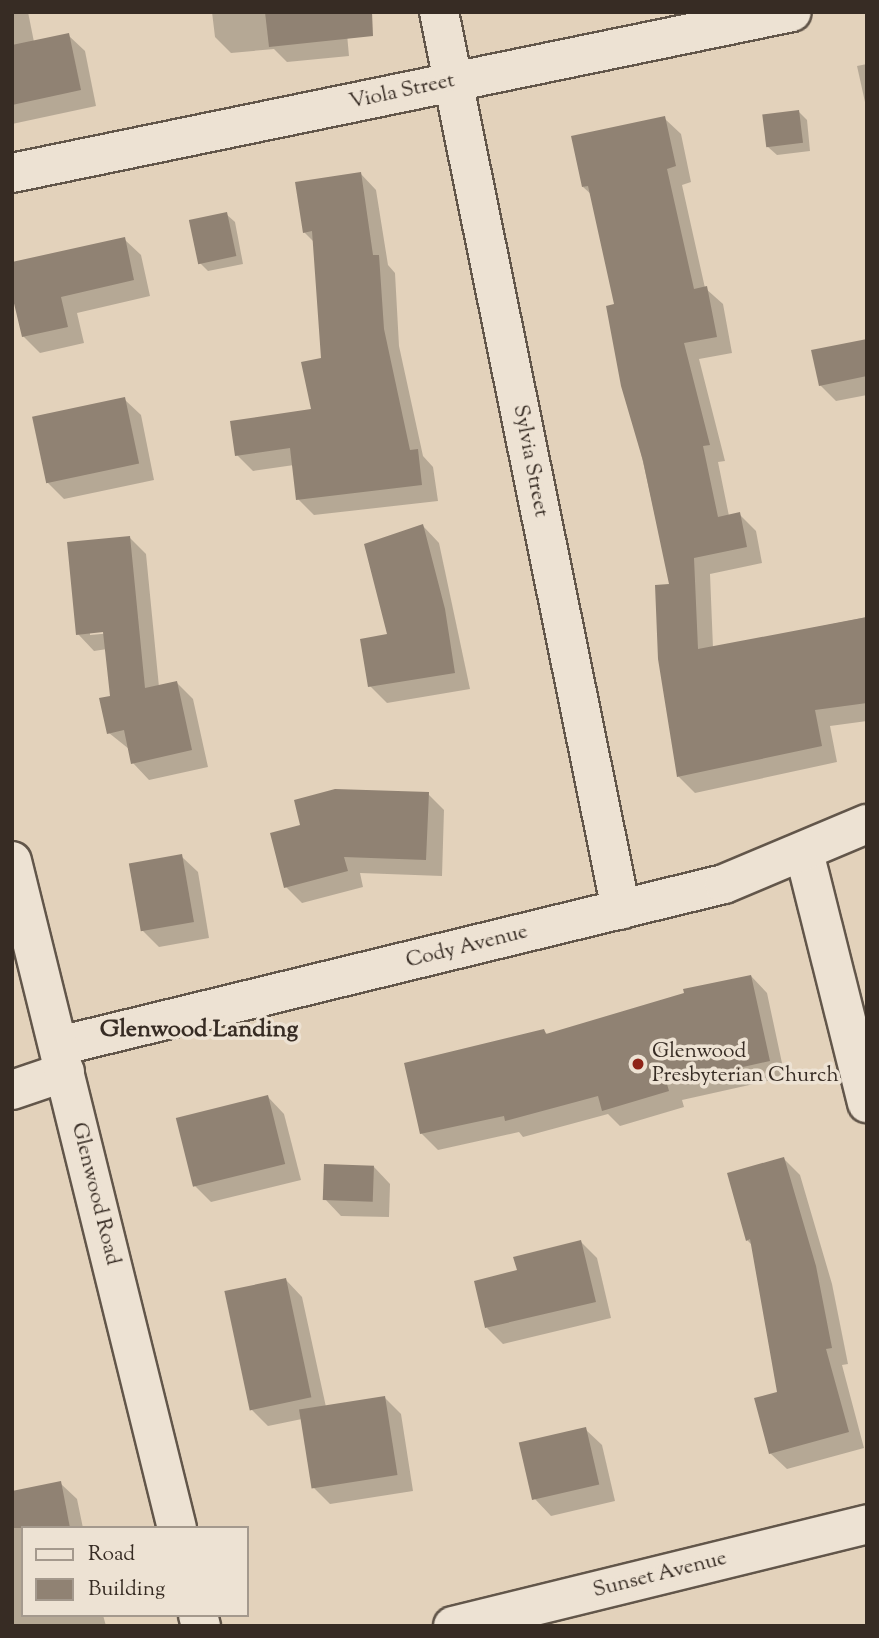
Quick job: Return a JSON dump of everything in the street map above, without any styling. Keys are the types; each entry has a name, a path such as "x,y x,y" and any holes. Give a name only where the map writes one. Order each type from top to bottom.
{"street":[{"name":"Sylvia Street","path":"439,12 621,910"},
{"name":"Viola Street","path":"12,173 792,12"},
{"name":"Cody Avenue","path":"12,1090 62,1059 724,884 867,824"},
{"path":"804,852 867,1103"},
{"name":"Glenwood Road","path":"12,861 177,1526"},
{"name":"Sunset Avenue","path":"453,1626 867,1524"}],"building":[{"path":"265,12 372,12 373,36 269,47"},
{"path":"69,33 81,90 12,105 12,45"},
{"path":"799,110 803,143 766,147 762,115"},
{"path":"665,116 676,166 667,169 694,289 707,286 717,337 684,343 710,445 703,446 718,517 740,512 747,547 694,558 698,649 867,617 867,703 815,710 822,746 677,777 658,659 655,585 669,584 643,461 621,386 606,306 614,304 588,186 582,187 571,136"},
{"path":"361,172 373,255 379,255 384,329 410,450 418,449 422,485 296,500 290,448 235,456 230,421 311,409 301,362 321,358 312,231 303,233 295,182"},
{"path":"227,212 236,256 198,264 189,220"},
{"path":"125,237 134,280 61,297 68,327 22,337 12,295 12,262"},
{"path":"867,339 867,376 819,386 811,350"},
{"path":"125,397 139,464 46,483 32,417"},
{"path":"423,524 445,609 455,673 368,687 360,639 387,634 364,544"},
{"path":"130,536 145,688 177,681 192,750 131,764 124,730 107,734 99,698 110,696 103,632 76,635 67,542"},
{"path":"335,789 429,792 426,860 344,857 348,871 284,888 270,833 300,825 294,800"},
{"path":"182,854 194,922 141,931 129,863"},
{"path":"751,975 770,1061 667,1084 669,1091 602,1111 598,1096 505,1121 504,1116 420,1134 404,1063 544,1029 546,1034 684,993 683,989"},
{"path":"268,1095 285,1164 193,1187 176,1118"},
{"path":"784,1157 816,1266 832,1348 826,1349 849,1432 769,1454 754,1398 777,1392 750,1239 746,1241 727,1173"},
{"path":"324,1164 374,1166 373,1202 323,1200"},
{"path":"581,1240 596,1302 485,1328 474,1281 517,1270 513,1257"},
{"path":"286,1278 311,1397 250,1410 224,1291"},
{"path":"385,1396 398,1475 312,1489 299,1410"},
{"path":"586,1427 599,1484 532,1500 519,1443"},
{"path":"61,1481 70,1526 12,1528 12,1491"}],"place":[{"name":"Glenwood Presbyterian Church","path":"638,1064"}],"district":[{"name":"Glenwood Landing","path":"199,1031"}]}
